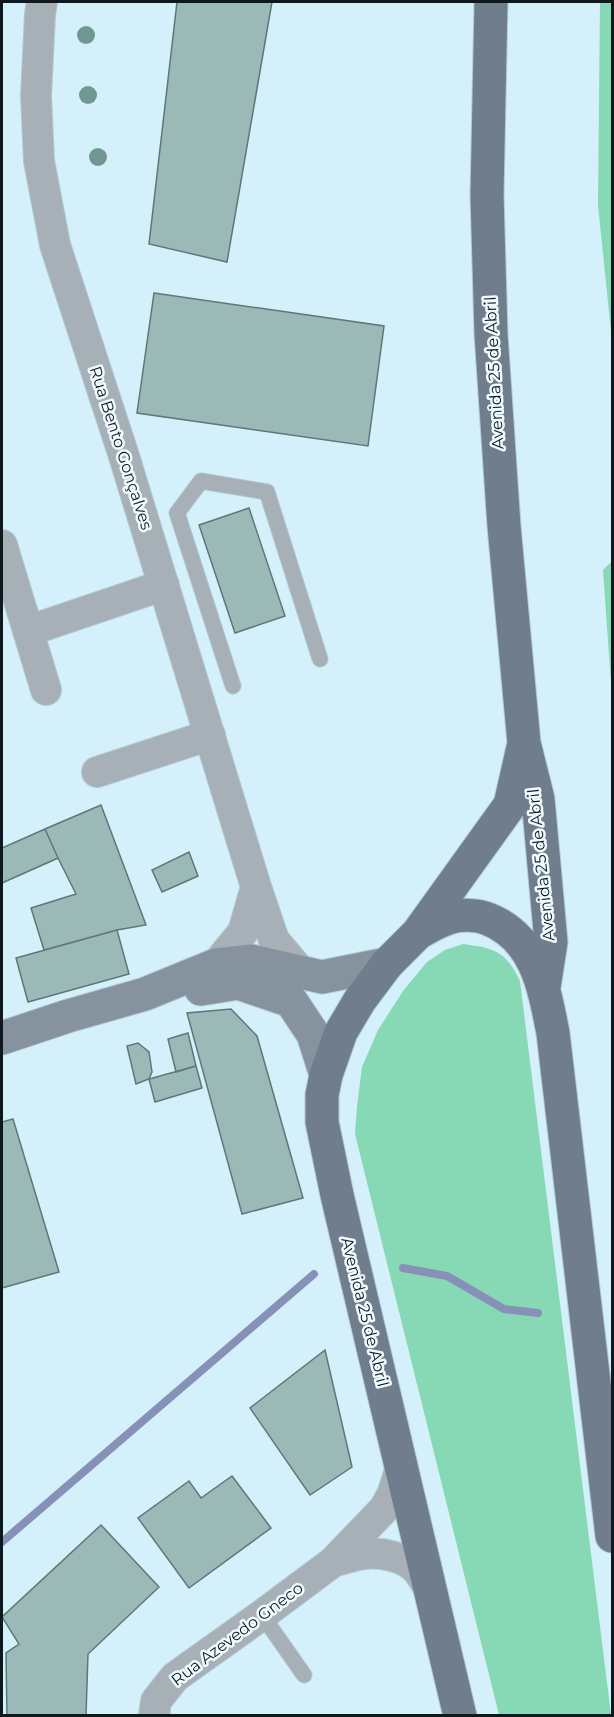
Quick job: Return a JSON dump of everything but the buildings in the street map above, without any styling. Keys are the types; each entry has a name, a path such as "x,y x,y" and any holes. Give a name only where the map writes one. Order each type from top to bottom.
{"main road":[{"name":"Avenida 25 de Abril","path":"491,2 487,195 491,333 504,526 524,743 538,799 551,942 544,987"},
{"name":"Avenida 25 de Abril","path":"460,1716 337,1195 322,1122 322,1095 326,1075 341,1032 360,1000 387,964 418,933 510,805 524,743"},
{"name":"Avenida 25 de Abril","path":"418,933 454,916 480,916 503,925 524,945 544,987 553,1033 612,1536"}],"street":[{"name":"Rua Bento Gonçalves","path":"37,6 36,96 39,161 55,245 123,453 256,887 274,940 301,972"},
{"path":"2,545 46,690"},
{"path":"28,631 164,585"},
{"path":"98,772 210,735"},
{"path":"216,965 243,932 256,887"},
{"path":"2,1038 145,994 216,965 252,961 322,977 387,964"},
{"path":"145,994 175,993 238,983 291,1001 313,1034 326,1075"},
{"name":"Rua Azevedo Gneco","path":"154,1716 156,1701 175,1677 333,1562 384,1509 392,1495 402,1464"},
{"name":"Rua Azevedo Gneco","path":"333,1562 363,1554 393,1557 407,1562 418,1570 430,1590"}],"lane":[{"path":"233,686 177,513 201,481 267,492 320,660"},
{"path":"262,1615 304,1675"}],"green space":[{"path":"600,2 612,2 612,341 598,205"},
{"path":"612,561 612,697 603,570"},
{"path":"463,944 483,947 498,953 510,963 520,981 611,1715 499,1715 355,1134 362,1067 378,1030 403,991 427,962 445,950"}],"waterway":[{"path":"403,1268 447,1276 504,1309 538,1313"},
{"path":"2,1542 314,1274"}]}
